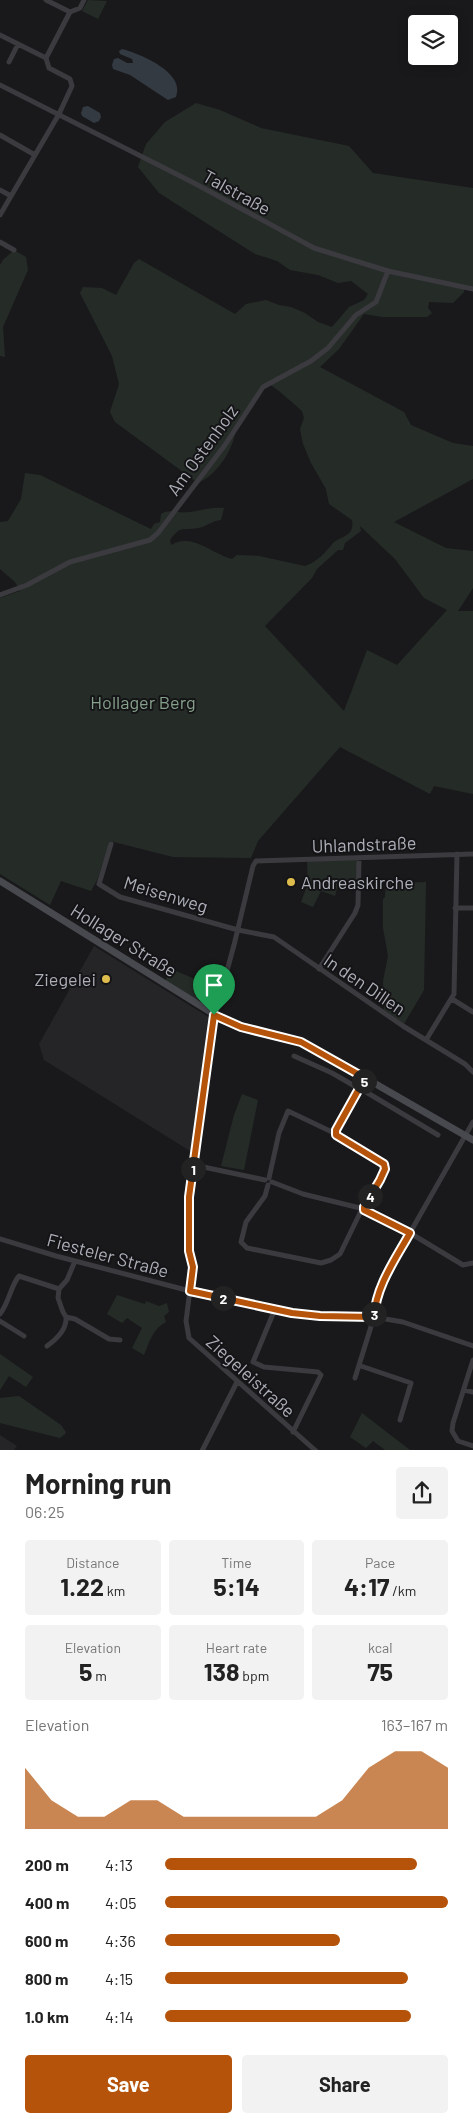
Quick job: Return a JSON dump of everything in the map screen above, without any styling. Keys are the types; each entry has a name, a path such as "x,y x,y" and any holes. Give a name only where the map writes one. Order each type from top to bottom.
{"main road":[{"name":"Hollager Straße","path":"0,881 214,1015 241,1027 301,1042 473,1140"}],"street":[{"path":"46,0 70,12"},
{"path":"0,215 59,114 72,86 70,79 49,68 46,58 70,12 80,8 84,0"},
{"path":"0,35 46,58"},
{"path":"9,62 18,44"},
{"name":"Talstraße","path":"0,85 314,248 388,271 473,289"},
{"path":"0,135 35,155"},
{"path":"0,190 11,196"},
{"path":"0,242 14,250"},
{"name":"Am Ostenholz","path":"0,595 27,585 70,562 150,540 158,533 198,481 263,387 311,361 328,348 356,315 376,302 388,271"},
{"name":"Meisenweg","path":"111,844 99,884 102,887 120,897 238,930"},
{"path":"426,1040 454,994 457,854"},
{"name":"Uhlandstraße","path":"256,861 473,854"},
{"path":"319,969 355,913 358,905 359,859"},
{"name":"Ziegeleistraße","path":"256,861 253,866 238,930 214,1015 189,1197 189,1251 193,1267 186,1321 189,1338 293,1432 316,1450"},
{"path":"455,908 473,908"},
{"name":"In den Dillen","path":"238,930 274,937 319,969 465,1064 473,1072"},
{"path":"452,999 473,1012"},
{"path":"294,1056 332,1073 438,1134"},
{"path":"334,1133 365,1078"},
{"path":"288,1111 334,1133 384,1164 385,1169 362,1209 340,1254 331,1260 321,1263 247,1248 241,1242 246,1222 264,1196 268,1181 279,1133 288,1111"},
{"path":"355,1378 361,1366 374,1317 375,1303 381,1287 473,1122"},
{"path":"194,1165 268,1181 303,1194 362,1209 410,1233 462,1264 473,1263"},
{"name":"Fiesteler Straße","path":"0,1239 190,1291 275,1309 320,1316 374,1317 403,1322 473,1346"},
{"path":"47,1346 63,1330 67,1323 58,1298 59,1289 67,1280 75,1261"},
{"path":"0,1314 9,1300 19,1276 59,1289"},
{"path":"275,1309 253,1362 264,1368 318,1372 321,1375 293,1432"},
{"path":"66,1317 75,1319 109,1339 120,1340"},
{"path":"0,1321 24,1336"},
{"path":"473,1360 452,1431 458,1441 473,1446"},
{"path":"361,1366 411,1383 400,1420"},
{"path":"202,1450 237,1382"},
{"path":"464,1390 473,1392"}],"shaded area":[{"path":"122,49 150,60 168,73 174,80 177,88 176,97 168,100 130,75 113,69 114,59 118,58 127,63 133,63 132,59 120,54 119,51"},
{"path":"88,106 100,113 99,121 94,123 82,116 83,107"},
{"path":"94,946 210,1018 194,1149 190,1151 44,1060 39,1044"},
{"path":"0,1435 17,1446 14,1450 0,1450"}],"green space":[{"path":"88,0 107,1 98,19 82,11"},
{"name":"Hollager Berg","path":"196,103 220,110 261,128 349,146 373,173 473,188 473,289 464,287 464,292 453,303 429,302 428,308 432,313 427,317 382,317 364,314 339,349 320,367 404,412 411,425 453,443 473,446 473,479 394,522 446,548 473,551 473,588 458,611 473,611 473,794 434,786 430,794 340,747 258,841 251,858 173,857 110,841 97,880 91,891 61,881 50,905 0,874 0,598 20,591 15,582 0,569 0,522 8,521 21,499 25,473 40,475 151,529 154,524 160,522 161,514 164,512 224,508 221,520 193,529 182,529 170,540 171,545 179,542 194,542 232,559 237,555 259,556 305,566 317,559 335,541 347,535 352,527 352,520 329,504 326,489 311,463 303,444 300,429 304,418 302,411 268,383 236,428 228,453 218,468 198,483 115,422 110,412 119,384 112,356 80,293 83,287 102,288 116,295 134,263 139,259 235,314 246,304 266,300 291,307 305,313 318,322 332,327 349,307 364,300 368,294 351,281 338,283 318,275 290,270 277,261 255,254 159,193 138,167 146,144 165,122","holes":["360,526 395,559 424,598 447,610 397,665 367,650 344,711 265,626 312,578 317,569 338,550 343,550 345,543 361,531"]},
{"path":"14,250 26,257 28,270 3,327 5,357 0,356 0,265"},
{"path":"359,859 358,880 339,880 335,896 321,891 313,907 301,902 308,884 307,861"},
{"path":"426,882 424,990 404,1024 384,1010 383,981 388,956 383,928 383,899 385,897 386,883"},
{"path":"169,968 202,982 202,991 197,1003 165,983"},
{"path":"242,1094 258,1100 244,1170 221,1166 234,1115"},
{"path":"117,1295 145,1304 146,1301 159,1306 167,1303 169,1312 164,1316 166,1322 155,1332 144,1355 132,1348 142,1328 127,1318 122,1323 107,1314"},
{"path":"0,1354 33,1377 26,1387 9,1376 0,1390"},
{"path":"19,1396 61,1425 66,1432 65,1434 60,1438 0,1423 0,1398"},
{"path":"362,1413 410,1450 385,1450 373,1441 366,1448 350,1437"}],"place":[{"name":"Andreaskirche","path":"291,882"},
{"name":"Ziegelei","path":"106,979"}],"route":[{"path":"214,1015 241,1027 301,1042 365,1078 336,1130 336,1135 384,1164 385,1169 364,1210 410,1233 386,1275 375,1303 374,1317 320,1316 292,1313 190,1291 193,1267 189,1251 189,1197 214,1015"}]}
